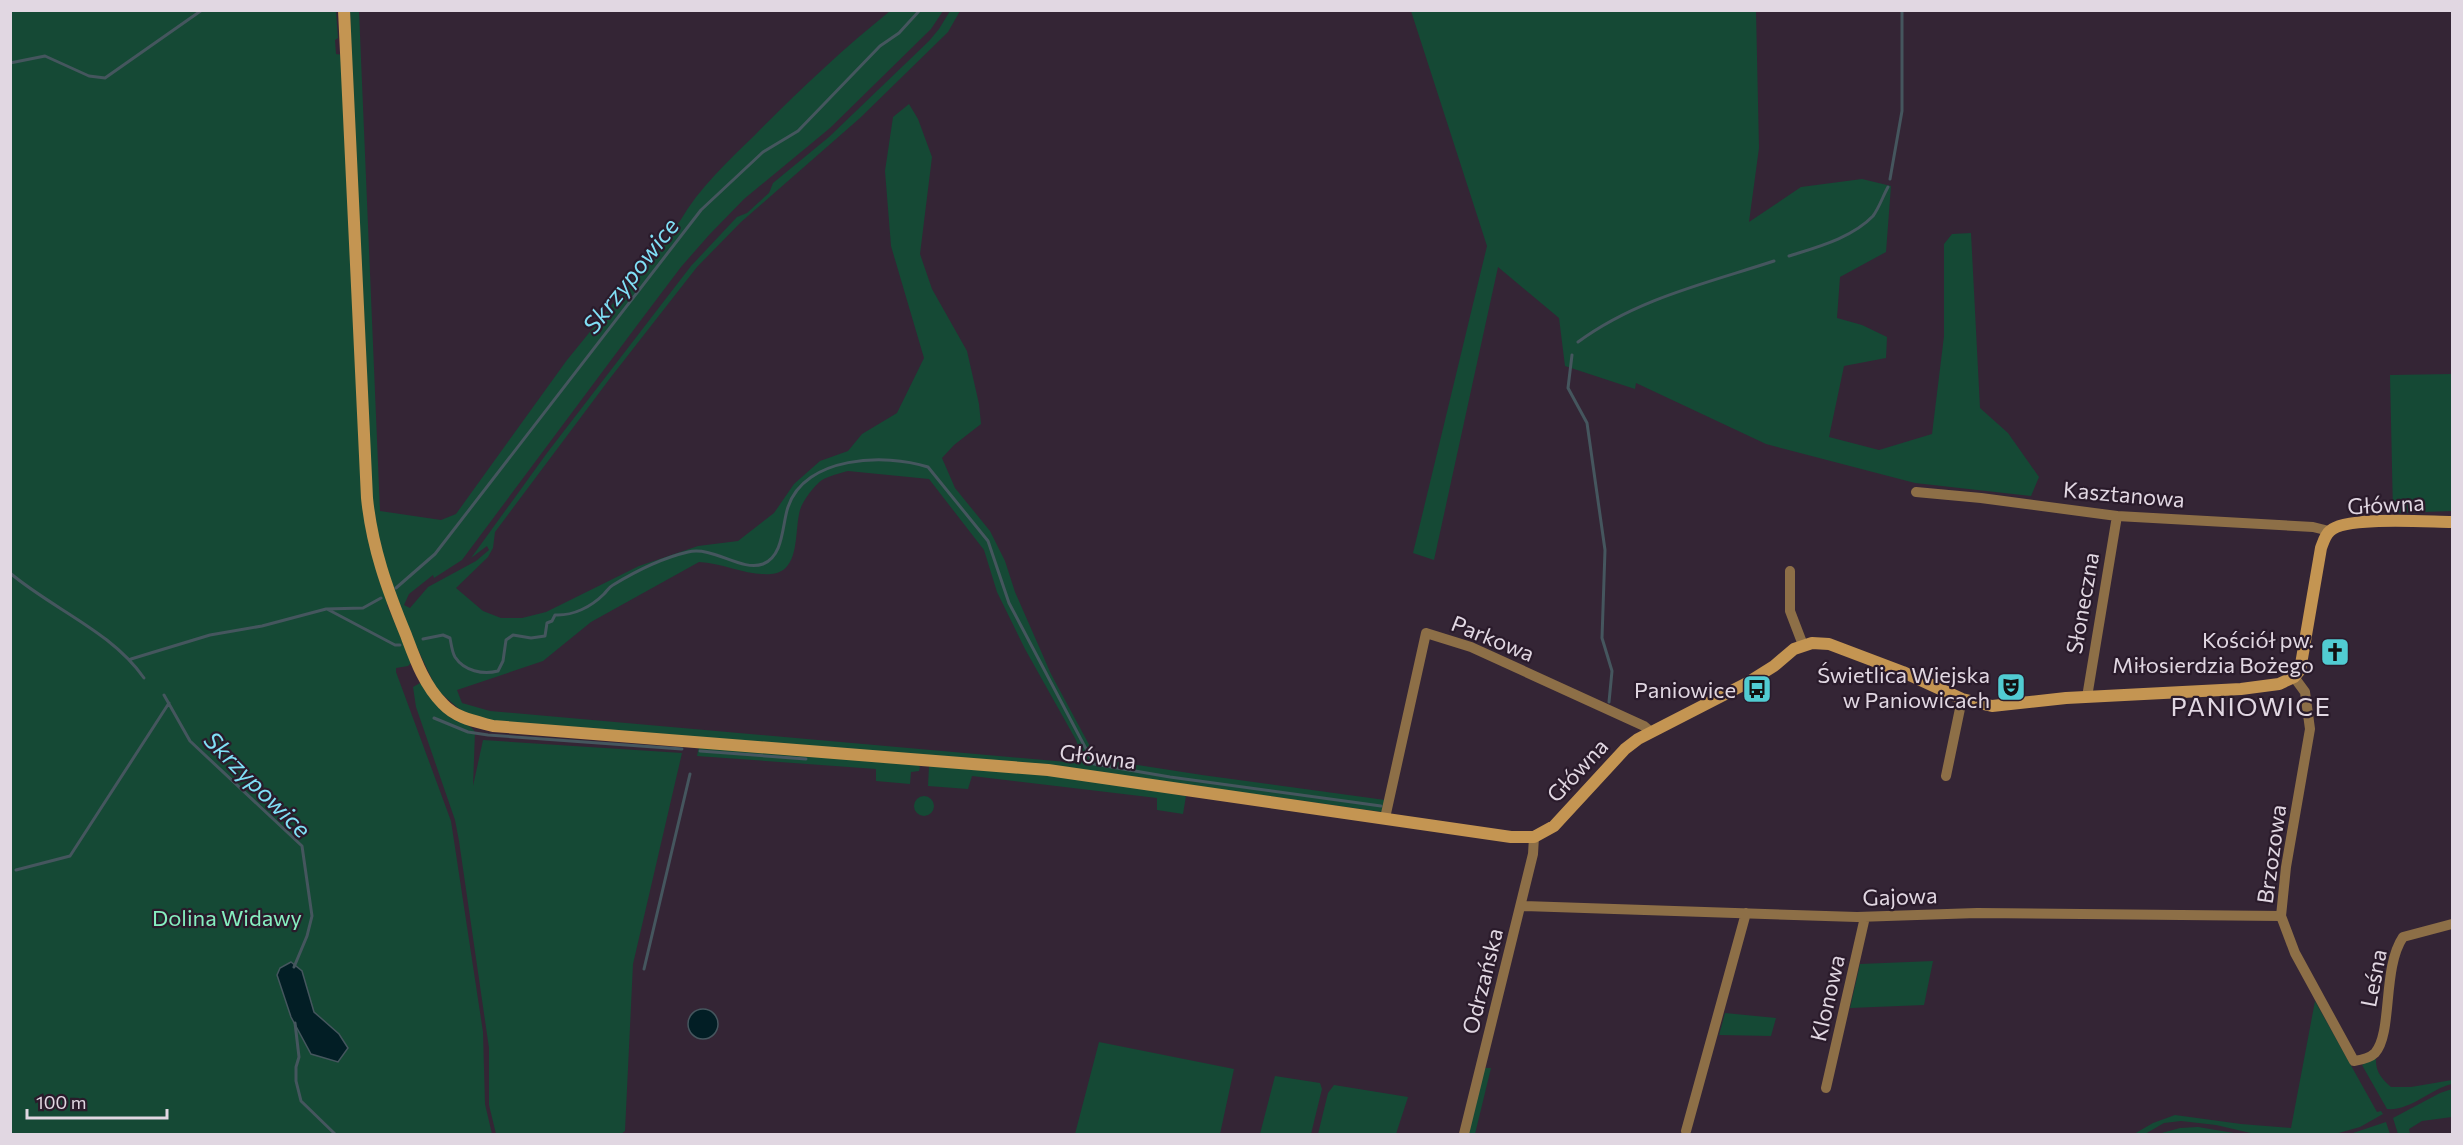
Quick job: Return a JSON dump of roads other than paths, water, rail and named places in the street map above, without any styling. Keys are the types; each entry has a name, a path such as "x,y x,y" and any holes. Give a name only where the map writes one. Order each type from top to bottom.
{"street":[{"name":"Główna","path":"344,10 367,498 372,539 392,602 426,681 442,704 468,720 492,726 1068,772 1511,837 1534,837 1554,826 1625,749 1651,732 1754,679 1794,649 1803,645"},
{"name":"Kasztanowa","path":"1916,492 1982,498 2117,516 2313,527 2330,531"},
{"name":"Słoneczna","path":"2087,697 2117,516"},
{"name":"Główna","path":"2294,677 2300,670 2304,655 2321,548 2330,531 2339,526 2364,522 2452,522"},
{"path":"1790,571 1790,611 1803,645 1821,642 1829,644 1903,672 1962,699 1992,706 2087,697 2241,689 2279,684 2294,677"},
{"name":"Parkowa","path":"1385,818 1426,633 1471,647 1644,726 1651,732"},
{"name":"Brzozowa","path":"2294,677 2305,692 2310,729 2286,867 2281,916 2295,953 2354,1061"},
{"path":"1946,776 1962,699"},
{"name":"Odrzańska","path":"1464,1134 1521,906 1533,854 1534,837"},
{"name":"Gajowa","path":"1521,906 1865,917 1977,913 2281,916"},
{"path":"1686,1131 1746,913"},
{"name":"Klonowa","path":"1826,1088 1865,917"},
{"name":"Leśna","path":"2354,1061 2376,1052 2382,1038 2393,956 2403,937 2452,924"}],"water":[{"path":"291,962 302,971 314,1012 339,1034 348,1048 338,1062 311,1054 291,1017 277,975 280,968"},
{"path":"703,1009 714,1013 718,1024 714,1035 703,1039 692,1035 688,1024 692,1013"}],"waterway":[{"path":"10,63 45,56 89,76 105,78 202,10"},
{"name":"Skrzypowice","path":"396,588 435,554 701,210 763,152 798,131 880,46 899,33 920,10"},
{"path":"1890,179 1902,111 1902,10"},
{"path":"1789,256 1834,241 1865,224 1875,213 1888,187"},
{"path":"1578,342 1600,327 1648,303 1774,261"},
{"path":"1572,355 1568,388 1587,423 1605,550 1602,638 1612,671 1609,702"},
{"path":"423,639 443,635 450,638 454,655 463,666 480,672 498,671 503,661 506,640 513,635 531,638 545,636 547,623 552,621 555,615 568,614 588,607 612,586 659,561 698,551 708,552 746,565 755,566 770,560 779,547 788,507 797,490 811,477 828,468 869,460 910,463 928,467 988,541 1009,603 1094,764 1170,777 1381,806"},
{"path":"10,573 99,634 131,662 144,678"},
{"name":"Skrzypowice","path":"131,659 210,635 262,626 326,609 363,608 381,598"},
{"path":"327,609 395,645 400,645"},
{"name":"Skrzypowice","path":"164,695 190,741 302,846 312,916 307,936 294,967"},
{"path":"16,870 70,856 169,703"},
{"path":"434,718 468,732 488,735 682,749"},
{"path":"700,751 806,759"},
{"path":"644,969 690,774"},
{"name":"Skrzypowice","path":"295,1023 299,1057 296,1081 301,1101 335,1134"}],"place":[{"name":"Kościół pw. Miłosierdzia Bożego","path":"2335,652"},
{"name":"Świetlica Wiejska w Paniowicach","path":"2011,687"},
{"name":"Paniowice","path":"1757,689"}],"district":[{"name":"PANIOWICE","path":"2251,705"}],"park label":[{"name":"Dolina Widawy","path":"227,917"}]}
